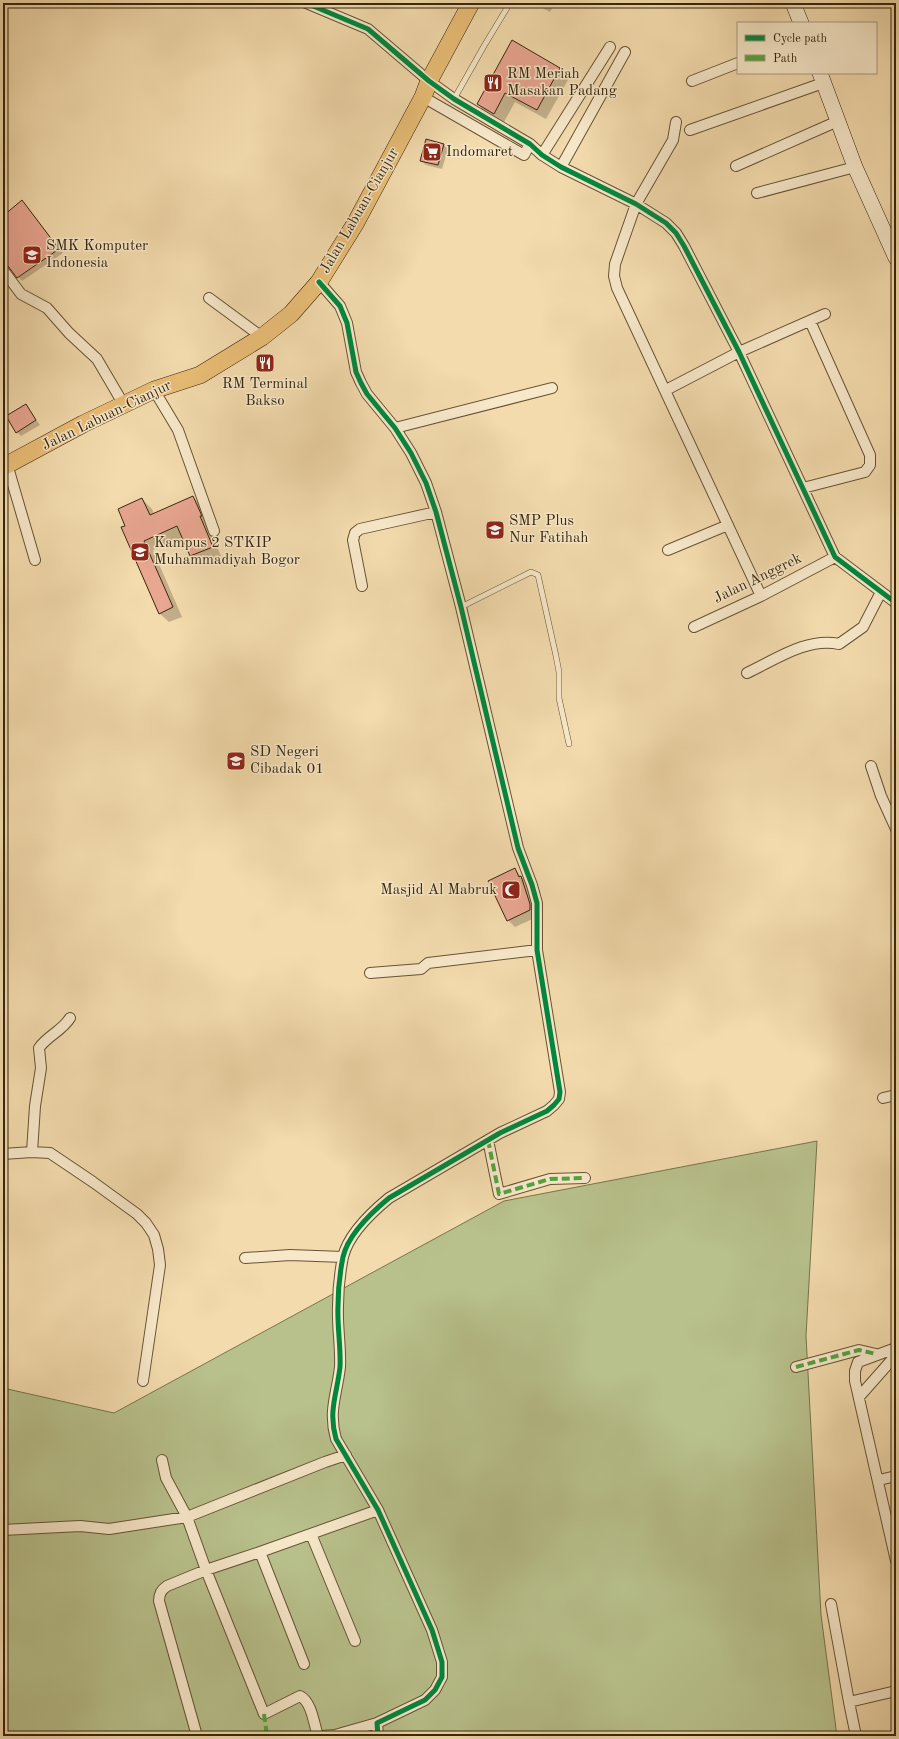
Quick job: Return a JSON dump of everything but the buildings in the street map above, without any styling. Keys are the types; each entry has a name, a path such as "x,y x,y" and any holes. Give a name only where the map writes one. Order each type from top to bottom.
{"highway":[{"name":"Jalan Labuan-Cianjur","path":"5,465 28,455 83,424 154,390 200,375 262,337 290,314 319,282 355,224 471,3"}],"main road":[{"path":"794,3 801,22"},
{"path":"822,78 855,167 896,258"}],"street":[{"path":"306,3 368,29 426,89 524,155 530,144"},
{"path":"542,155 610,47"},
{"path":"561,167 624,52"},
{"path":"692,81 737,63"},
{"path":"690,130 822,78"},
{"path":"426,89 454,99 530,144 542,155 561,167 636,204 666,223 676,233 739,352 835,557 896,603"},
{"path":"736,166 838,121"},
{"path":"676,122 673,140 636,204 615,264 614,276 617,288 761,596"},
{"path":"757,193 855,167"},
{"path":"3,270 21,294 47,308 72,336 97,359 124,405"},
{"path":"319,282 340,306 348,323 356,372 361,383 367,394 395,428 420,470 436,512 461,607 518,848 532,885 536,903 537,950 560,1092 559,1099 547,1111 500,1133 404,1189 379,1206 350,1242 343,1257 338,1305 340,1365 332,1414 336,1439 378,1510 438,1646 442,1662 442,1677 435,1690 425,1700 377,1722 335,1735 322,1736"},
{"path":"209,298 262,337"},
{"path":"666,390 739,352 825,314"},
{"path":"803,488 865,472 870,465 870,455 810,321"},
{"path":"395,428 552,388"},
{"path":"154,390 178,430 214,531"},
{"path":"5,465 35,560"},
{"path":"362,586 353,540 355,533 360,528 436,512"},
{"path":"668,550 728,525"},
{"name":"Jalan Anggrek","path":"694,627 761,596 835,557"},
{"path":"747,673 805,644 828,642 839,644 863,626 880,592"},
{"path":"871,766 881,796 896,829"},
{"path":"370,972 421,969 428,963 537,950"},
{"path":"32,1152 35,1106 41,1068 39,1048 44,1040 66,1025 70,1018"},
{"path":"882,1098 896,1095"},
{"path":"488,1140 499,1194 550,1179 585,1178"},
{"path":"3,1154 32,1152 50,1153 137,1214 154,1235 158,1249 160,1266 144,1381"},
{"path":"245,1258 290,1254 343,1257"},
{"path":"896,1348 876,1354 858,1362 855,1371 855,1381 879,1480 896,1561"},
{"path":"796,1367 859,1350 876,1354"},
{"path":"860,1397 896,1355"},
{"path":"3,1530 80,1526 109,1529 187,1517 346,1455"},
{"path":"162,1460 166,1478 187,1517 206,1570 264,1714 300,1696 304,1698 308,1704 318,1736"},
{"path":"879,1480 896,1476"},
{"path":"197,1736 159,1596 162,1590 167,1586 206,1570 378,1510"},
{"path":"310,1534 355,1641"},
{"path":"260,1552 304,1664"},
{"path":"831,1604 856,1736"},
{"path":"849,1702 896,1691"},
{"path":"377,1722 378,1736"}],"lane":[{"path":"454,99 507,8 501,3"},
{"path":"461,607 531,572 538,575 559,672 559,698 569,744"}],"green space":[{"path":"817,1141 806,1336 821,1615 837,1736 3,1736 3,1388 114,1413 504,1201"}],"marked path":[{"path":"488,1140 499,1194 550,1179 585,1178"},
{"path":"796,1367 859,1350 876,1354"},
{"path":"264,1714 267,1736"}],"cycle path":[{"path":"306,3 368,29 429,81 454,99 530,144 542,155 561,167 636,204 666,223 676,233 739,352 835,557 896,603"},
{"path":"319,282 340,306 347,323 356,372 361,383 367,394 395,428 411,453 426,483 436,512 461,607 518,848 537,903 537,950 560,1092 559,1099 547,1111 500,1133 389,1198 375,1210 355,1232 343,1257 338,1300 340,1367 333,1411 336,1439 378,1510 432,1630 442,1662 442,1677 435,1690 425,1700 377,1723 378,1736"}],"place":[{"name":"RM Meriah Masakan Padang","path":"493,83"},
{"name":"Indomaret","path":"432,152"},
{"name":"SMK Komputer Indonesia","path":"32,255"},
{"name":"RM Terminal Bakso","path":"265,363"},
{"name":"SMP Plus Nur Fatihah","path":"495,530"},
{"name":"Kampus 2 STKIP Muhammadiyah Bogor","path":"140,552"},
{"name":"SD Negeri Cibadak 01","path":"236,761"},
{"name":"Masjid Al Mabruk","path":"511,890"}]}
